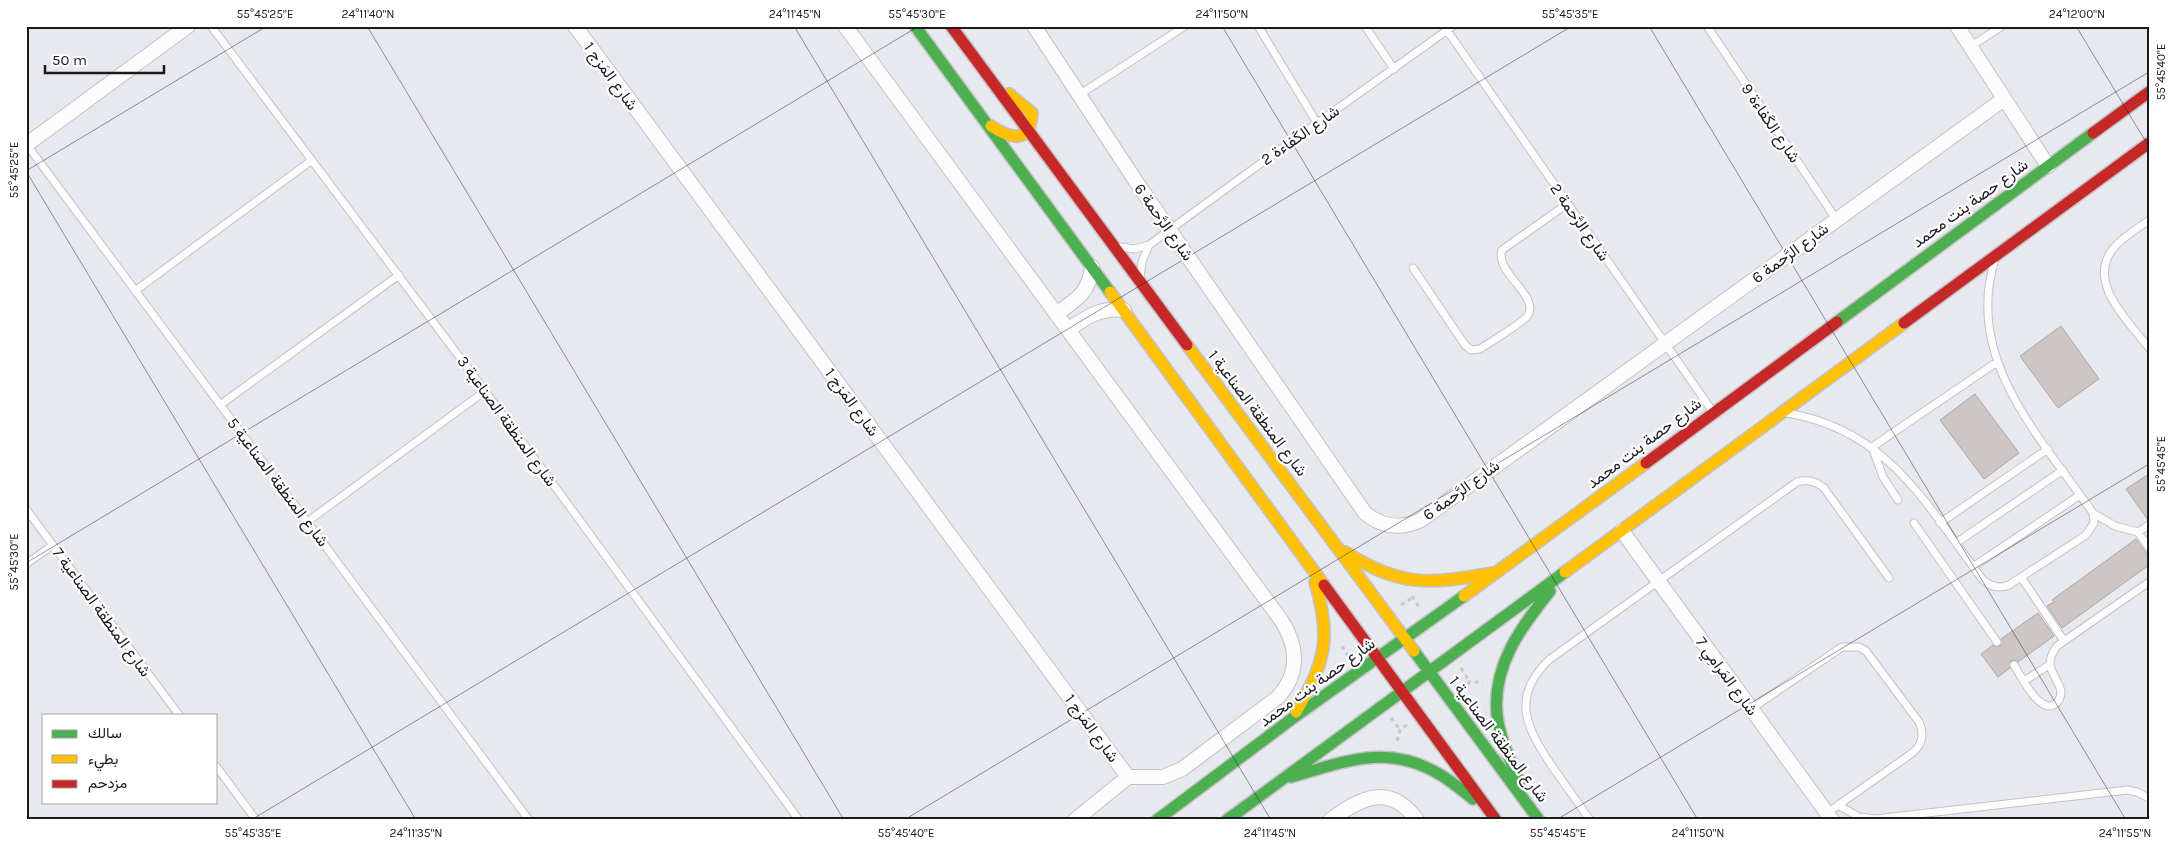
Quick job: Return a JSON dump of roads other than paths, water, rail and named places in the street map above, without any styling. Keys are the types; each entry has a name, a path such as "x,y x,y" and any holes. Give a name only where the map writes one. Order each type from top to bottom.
{"main road":[{"path":"915,26 1492,815"},
{"name":"شارع المنطقة الصناعية 1","path":"951,26 1539,820"},
{"name":"شارع حصة بنت محمد","path":"1157,820 1293,718 1496,573 2149,92"},
{"path":"985,122 1009,136 1019,136 1028,130"},
{"path":"1227,820 1428,670 1566,572 2149,143"},
{"path":"1338,548 1372,568 1402,579 1432,582 1496,573"},
{"path":"1293,718 1318,673 1325,644 1323,604 1309,565"},
{"path":"1530,808 1502,737 1497,710 1498,682 1501,668 1512,642 1528,618 1566,572"},
{"path":"1280,780 1363,756 1394,756 1410,760 1438,773 1492,815"}],"street":[{"path":"26,145 188,26"},
{"name":"شارع المَزج 1","path":"575,26 1128,777"},
{"path":"845,26 1281,620 1294,646 1295,661 1292,675 1284,692 1278,698 1173,774 1153,778 1128,777 1075,820"},
{"name":"شارع الرَّحمة 6","path":"1034,26 1169,230 1365,512 1382,524 1392,526 1402,526 1420,520 2004,99"},
{"path":"1957,26 2048,166"},
{"path":"1056,314 1085,292 1090,284 1092,268"},
{"path":"1068,330 1100,311 1124,310"},
{"name":"شارع المَرامِي 7","path":"1622,531 1751,709 1833,813"},
{"path":"1330,820 1358,801 1375,797 1383,797 1403,805 1416,820"}],"lane":[{"name":"شارع المنطقة الصناعية 3","path":"211,26 485,391 799,820"},
{"path":"1079,95 1185,26"},
{"path":"1258,26 1317,123"},
{"path":"1365,26 1394,69"},
{"name":"شارع الكَفاءة 9","path":"1707,26 1836,219"},
{"path":"1970,47 2002,26"},
{"name":"شارع الكَفاءة 2","path":"1149,245 1448,28"},
{"name":"شارع الرَّحمة 2","path":"1448,28 1567,204 1713,412"},
{"name":"شارع المنطقة الصناعية 5","path":"26,145 529,820"},
{"path":"135,291 312,160"},
{"path":"1413,268 1465,345 1471,350 1480,349 1525,319 1530,310 1529,302 1500,258 1502,250 1567,204"},
{"path":"2149,220 2112,250 2104,268 2104,278 2110,296 2149,348"},
{"path":"1112,244 1134,250 1149,245"},
{"path":"1140,281 1142,262 1149,245"},
{"path":"1997,254 1992,271 1988,305 1991,340 1997,362 2017,404 2093,513 2115,526 2138,532 2149,548"},
{"path":"220,405 399,275"},
{"path":"1872,448 1997,362"},
{"path":"307,522 485,391"},
{"path":"1782,413 1834,426 1872,448 1906,477 1983,580 1992,586 2003,587 2090,532 2094,523 2093,513"},
{"path":"1872,448 1883,477 1898,500"},
{"path":"1940,523 2048,449"},
{"path":"1956,544 2063,470"},
{"path":"1590,820 1534,738 1527,720 1529,691 1537,673 1550,659 1797,482 1807,480 1824,488 1889,578"},
{"path":"1973,567 2080,495"},
{"name":"شارع المنطقة الصناعية 7","path":"26,508 178,714"},
{"path":"1914,523 1997,642"},
{"path":"2138,532 2149,526"},
{"path":"26,564 53,545"},
{"path":"2021,577 2064,641"},
{"path":"2024,681 2049,665 2053,652 2064,641 2149,582"},
{"path":"1751,709 1842,647 1859,647 1872,657 1919,722 1923,734 1922,740 1916,751 1833,813"},
{"path":"2014,665 2040,704 2048,706 2056,703 2061,696 2061,691 2049,665"},
{"path":"218,769 256,820"},
{"path":"1833,813 1875,819 2127,790 2137,792 2149,798"}]}
